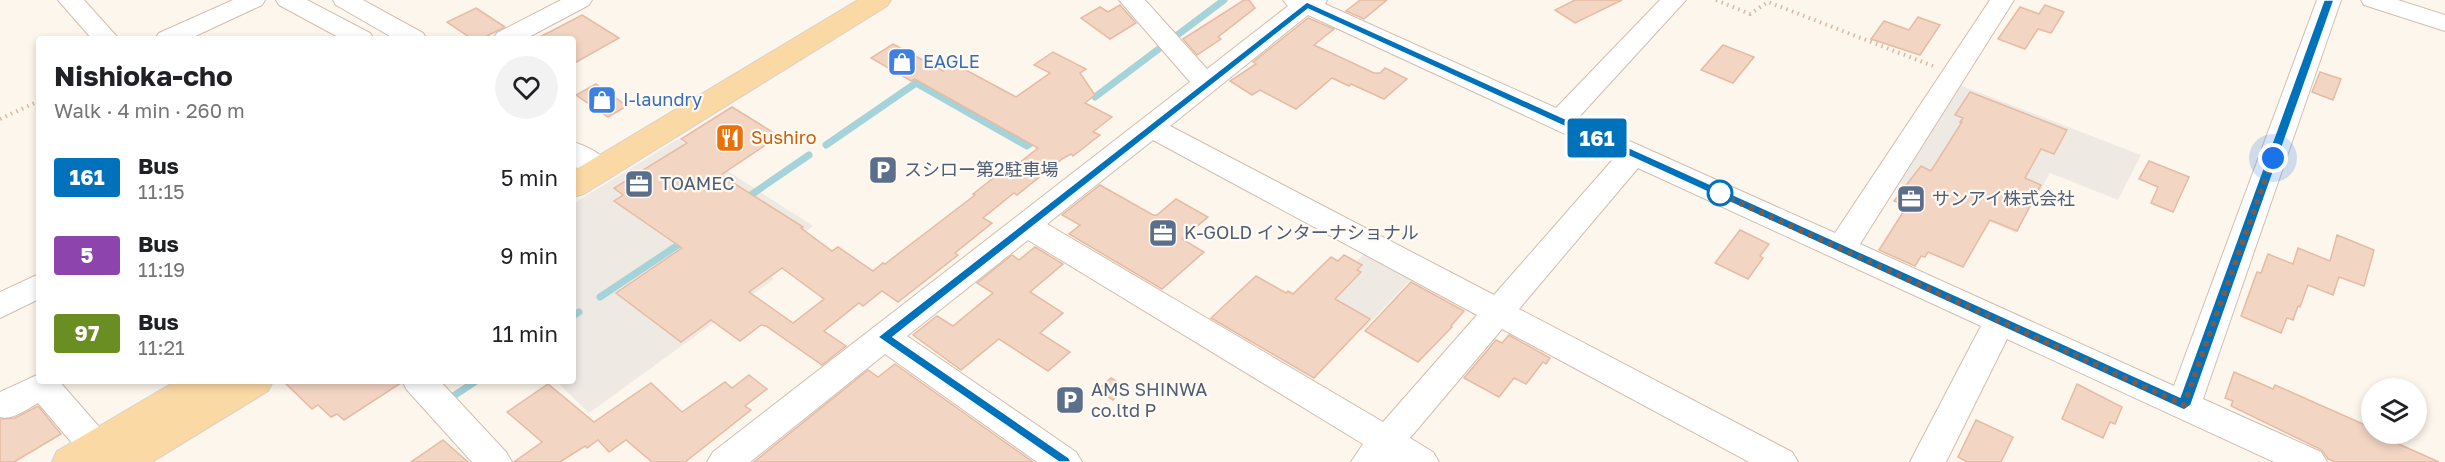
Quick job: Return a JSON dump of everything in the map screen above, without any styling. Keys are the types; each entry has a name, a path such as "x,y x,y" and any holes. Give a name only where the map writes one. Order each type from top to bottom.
{"main road":[{"path":"576,177 582,159 841,0"},
{"path":"582,159 877,0"},
{"path":"96,457 202,384"},
{"path":"96,457 249,384"}],"street":[{"path":"70,0 103,36"},
{"path":"175,36 253,0"},
{"path":"288,0 355,36"},
{"path":"345,0 409,36"},
{"path":"513,36 580,0"},
{"path":"1131,0 1197,75 1208,81"},
{"path":"1560,121 1674,0"},
{"path":"1840,249 2002,0"},
{"path":"2184,405 2329,0"},
{"path":"2373,0 2445,23"},
{"path":"725,462 1306,2 1560,121 2309,462"},
{"path":"1151,127 1780,462"},
{"path":"1378,452 1634,154"},
{"path":"1026,225 1378,452 1421,462"},
{"path":"0,306 36,287"},
{"path":"1929,462 2000,321"},
{"path":"884,337 1064,462"},
{"path":"422,384 494,462"},
{"path":"5,405 37,388 44,387 96,457"}],"path":[{"path":"1716,0 1750,14 1768,2 1954,74"},
{"path":"0,119 36,102"}],"shaded area":[{"path":"1957,84 2141,155 2118,200 2050,173 2016,233 1895,181"},
{"path":"678,139 813,226 756,266 774,279 589,413 559,384 576,384 576,202"},
{"path":"1369,249 1415,275 1362,331 1314,304"}],"building":[{"path":"1244,0 1249,0 1255,8 1218,37 1221,39 1197,55 1183,39"},
{"path":"1360,0 1387,0 1364,19 1346,11"},
{"path":"1575,0 1622,0 1575,23 1555,10"},
{"path":"1120,5 1136,23 1110,39 1081,18 1100,7 1108,12"},
{"path":"2045,5 2064,12 2051,33 2038,29 2025,49 1998,39 2020,7 2039,14"},
{"path":"476,8 505,27 487,36 468,36 447,22"},
{"path":"582,15 619,38 576,62 576,36 542,36"},
{"path":"1918,17 1940,25 1920,55 1871,39 1884,21 1909,30"},
{"path":"1308,18 1334,29 1314,45 1374,73 1380,73 1385,68 1407,79 1384,99 1332,78 1296,109 1260,90 1252,95 1230,81 1256,64 1253,62"},
{"path":"893,44 943,71 955,64 1016,97 1050,73 1034,65 1053,52 1086,69 1080,73 1095,95 1085,103 1112,117 1093,132 1100,135 1073,156 1071,154 1062,159 1017,195 1014,193 983,218 992,223 955,253 958,255 898,302 882,291 863,306 859,303 824,331 846,346 822,365 766,326 761,325 740,341 711,320 681,342 616,293 682,248 614,201 623,195 614,188 687,143 681,139 732,107 779,136 721,175 803,227 801,228 832,251 838,247 873,271 975,195 973,194 1001,172 1005,174 1038,148 915,79 911,81 871,58","holes":["782,268 824,299 793,323 749,292"]},
{"path":"1723,45 1754,57 1733,83 1701,70"},
{"path":"2320,72 2341,79 2333,100 2312,92"},
{"name":"I-laundry","path":"596,84 627,106 608,117 576,95"},
{"path":"1970,92 2067,130 2054,154 2041,149 2025,178 2041,185 2017,231 1990,220 1963,267 1928,252 1925,257 1921,256 1915,266 1879,250 1907,206 1894,201 1921,166 1931,171 1962,122 1960,122 1963,118 1955,115"},
{"path":"2149,161 2189,177 2173,212 2151,203 2158,187 2139,179"},
{"path":"1100,185 1153,215 1157,215 1176,199 1208,217 1182,239 1204,252 1162,289 1069,234 1080,225 1062,215"},
{"path":"1740,230 1769,244 1760,256 1763,258 1748,279 1715,263"},
{"path":"2337,235 2374,250 2364,286 2339,277 2333,295 2308,285 2293,320 2287,318 2281,333 2241,316 2257,272 2261,273 2268,254 2293,264 2298,248 2330,261"},
{"path":"1035,247 1063,264 1030,292 1063,313 1040,333 1070,352 1048,371 999,339 961,370 913,335 937,316 953,326 993,293 977,283 1012,255 1019,260"},
{"path":"1344,255 1362,265 1357,270 1361,272 1335,299 1370,319 1314,378 1211,318 1256,276 1286,293 1288,291 1293,294 1331,257 1338,261"},
{"path":"1411,282 1464,311 1452,327 1418,362 1365,331"},
{"path":"1509,335 1550,358 1546,364 1543,362 1526,384 1514,378 1499,397 1464,378 1496,340 1502,343"},
{"path":"895,364 1033,462 754,462 868,370 878,377"},
{"path":"2234,372 2273,389 2275,385 2361,423 2361,444 2398,444 2439,462 2335,462 2328,459 2322,450 2231,406 2233,401 2225,398"},
{"path":"749,375 767,389 745,406 751,410 685,462 652,462 626,440 609,452 598,440 560,462 514,462 542,442 507,412 548,384 594,422 651,383 682,412 725,382 732,388"},
{"path":"1111,378 1126,387 1113,400 1098,390"},
{"path":"286,384 399,384 344,420 337,414 331,417 318,405 312,409"},
{"path":"2077,384 2122,407 2115,424 2110,422 2103,438 2062,419"},
{"path":"38,406 61,434 14,462 0,462 0,419 15,418"},
{"path":"1976,420 2013,437 2001,462 1967,462 1958,457"},
{"path":"443,440 468,462 411,462"}],"waterway":[{"path":"1172,39 1224,0"},
{"path":"1095,97 1164,45"},
{"path":"826,145 916,83 1027,146 1037,139"},
{"path":"745,199 809,155"},
{"path":"600,297 684,241"},
{"path":"455,395 472,384"}],"bus line":[{"name":"161","path":"1064,462 884,337 1307,5 2184,405 2329,0"}],"place":[{"name":"EAGLE","path":"902,62"},
{"name":"I-laundry","path":"602,100"},
{"name":"Sushiro","path":"730,138"},
{"name":"スシロー第2駐車場","path":"883,170"},
{"name":"TOAMEC","path":"639,184"},
{"name":"サンアイ株式会社","path":"1911,199"},
{"name":"K-GOLD インターナショナル","path":"1163,233"},
{"name":"AMS SHINWA co.ltd P","path":"1070,400"}],"route":[{"path":"1720,193 1716,192 2184,405 2273,158"}]}
